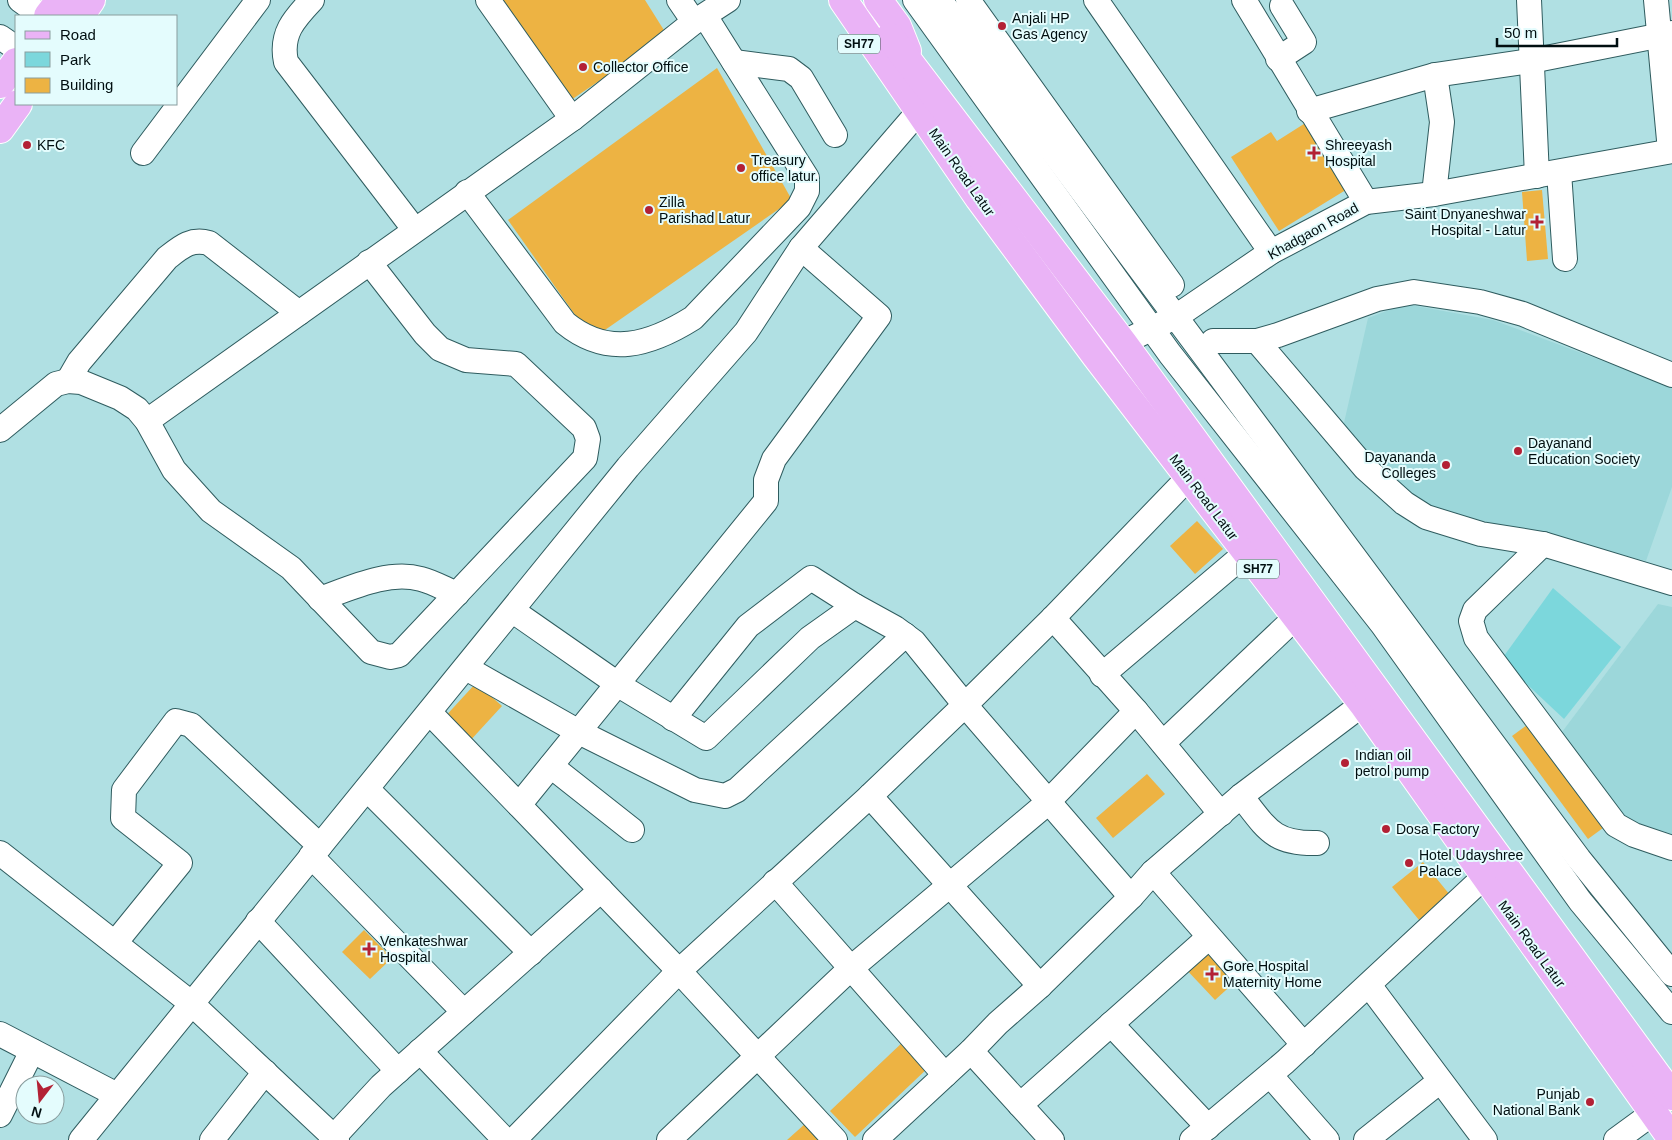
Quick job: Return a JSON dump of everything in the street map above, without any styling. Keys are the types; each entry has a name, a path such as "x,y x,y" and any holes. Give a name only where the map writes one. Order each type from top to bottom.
{"main road":[{"path":"49,15 60,0"},
{"path":"81,15 91,0"},
{"name":"SH77","path":"827,0 858,43 906,74"},
{"name":"Main Road Latur","path":"843,0 906,74 1123,342 1662,1104 1672,1139"},
{"name":"Main Road Latur","path":"862,0 906,74 920,110 978,198 1096,356 1363,704 1484,877 1662,1104"},
{"name":"SH77","path":"878,0 897,26 906,74"},
{"path":"0,84 15,63"},
{"path":"0,129 17,105"}],"street":[{"path":"20,0 41,15"},
{"path":"143,153 258,0"},
{"path":"312,0 293,21 284,38 283,49 286,62 414,229"},
{"path":"488,0 572,119"},
{"path":"467,192 565,323 575,332 599,343 624,345 672,331 693,318 799,207 807,191 807,178 734,62 699,19 679,0"},
{"path":"147,421 414,229 572,119 699,19 728,0"},
{"path":"915,0 1151,329 1382,624 1580,901 1672,1012"},
{"path":"940,0 1093,208 1183,312 1213,341 1484,705 1595,860 1672,958"},
{"path":"968,0 1183,312 1579,859 1672,974"},
{"path":"1096,0 1271,252"},
{"path":"1529,0 1531,61 1548,174 1565,259"},
{"path":"1656,0 1665,34 1671,151"},
{"path":"1278,59 1304,42 1289,3 1249,9 1278,59 1366,202"},
{"path":"1309,110 1435,75 1531,61 1665,34"},
{"path":"0,38 15,47"},
{"path":"734,62 789,69 801,78 835,135"},
{"path":"1434,194 1442,122 1435,75"},
{"path":"81,1140 190,1003 211,982 258,921 628,467 746,332 801,248 920,110"},
{"name":"Khadgaon Road","path":"1096,356 1183,312 1271,252 1366,202 1434,194 1671,151"},
{"path":"68,380 79,362 168,258 182,246 199,240 209,243 299,313"},
{"path":"520,806 766,501 766,480 774,460 879,316 801,248"},
{"path":"0,430 56,384 68,380 81,382 120,398 137,409 147,421 174,470 206,505 290,568 371,652 390,658 400,654 585,458 588,439 584,428 516,364 466,360 440,349 425,334 369,262"},
{"path":"1213,341 1257,341 1377,299 1414,292 1480,302 1524,314 1672,375"},
{"path":"1257,341 1366,468 1404,503 1426,516 1450,526 1481,534 1542,544 1672,584"},
{"path":"514,1140 679,971 870,796 965,705 1053,618 1189,477"},
{"path":"1542,544 1475,610 1471,621 1476,638 1616,825 1634,835 1672,848"},
{"path":"1102,674 1246,553"},
{"path":"320,599 377,579 401,577 420,578 457,594"},
{"path":"673,719 748,626 812,578 914,642 965,705 1131,897"},
{"path":"513,610 618,684 706,738 810,638 855,606"},
{"path":"1163,743 1296,617"},
{"path":"1053,618 1136,711 1221,814"},
{"path":"466,668 579,732 695,790 725,796 737,790 905,635"},
{"path":"886,1137 945,1075 998,1023 1040,986 1131,897 1153,872 1242,796 1363,704"},
{"path":"669,1140 851,968 1048,801 1136,711"},
{"path":"430,712 679,971 835,1140"},
{"path":"115,943 180,863 123,818 124,790 176,721 191,725 316,851 464,1012"},
{"path":"551,766 632,830"},
{"path":"367,789 531,953"},
{"path":"870,796 1040,986"},
{"path":"1242,796 1263,824 1278,837 1298,843 1317,843"},
{"path":"0,853 190,1003 334,1139 398,1071 601,890"},
{"path":"1559,872 1579,859"},
{"path":"1153,872 1208,938 1304,1045"},
{"path":"1111,1024 1200,1134 1304,1045 1484,877"},
{"path":"775,882 945,1075"},
{"path":"258,921 398,1071"},
{"path":"1020,1104 1208,938"},
{"path":"1369,985 1485,1140"},
{"path":"0,1034 117,1095"},
{"path":"0,1115 32,1051"},
{"path":"420,1051 505,1140"},
{"path":"971,1051 1052,1140"},
{"path":"212,1140 265,1072"},
{"path":"1270,1075 1327,1140"},
{"path":"1366,1140 1440,1081"},
{"path":"1616,1140 1662,1104"}],"shaded area":[{"name":"Dayanand Education Society","path":"1405,304 1493,320 1672,387 1672,487 1646,561 1426,507 1384,475 1343,427 1368,318"},
{"path":"1658,604 1672,607 1672,844 1627,826 1604,796 1562,732"}],"green space":[{"path":"1553,588 1621,647 1564,719 1501,660"}],"building":[{"name":"Collector Office","path":"498,0 645,0 667,35 571,100"},
{"name":"Zilla Parishad Latur","path":"717,68 792,200 592,339 508,220"},
{"path":"1307,122 1349,188 1279,231 1231,157 1271,132 1277,141"},
{"path":"1542,190 1548,259 1527,261 1522,192"},
{"path":"1197,521 1223,549 1195,574 1170,546"},
{"path":"476,683 502,706 468,743 442,720"},
{"path":"1527,725 1603,828 1588,839 1512,736"},
{"path":"1147,774 1165,794 1113,838 1096,818"},
{"path":"1423,862 1450,895 1419,920 1392,887"},
{"path":"364,930 392,958 370,979 342,952"},
{"path":"1205,948 1236,981 1215,1000 1184,967"},
{"path":"905,1040 930,1066 855,1137 830,1111"},
{"path":"806,1123 820,1140 787,1140"}],"place":[{"name":"Anjali HP Gas Agency","path":"1002,26"},
{"name":"Collector Office","path":"583,67"},
{"name":"KFC","path":"27,145"},
{"name":"Shreeyash Hospital","path":"1314,153"},
{"name":"Treasury office latur.","path":"741,168"},
{"name":"Zilla Parishad Latur","path":"649,210"},
{"name":"Saint Dnyaneshwar Hospital - Latur","path":"1537,222"},
{"name":"Dayanand Education Society","path":"1518,451"},
{"name":"Dayananda Colleges","path":"1446,465"},
{"name":"Indian oil petrol pump","path":"1345,763"},
{"name":"Dosa Factory","path":"1386,829"},
{"name":"Hotel Udayshree Palace","path":"1409,863"},
{"name":"Venkateshwar Hospital","path":"369,949"},
{"name":"Gore Hospital Maternity Home","path":"1212,974"},
{"name":"Punjab National Bank","path":"1590,1102"}]}
